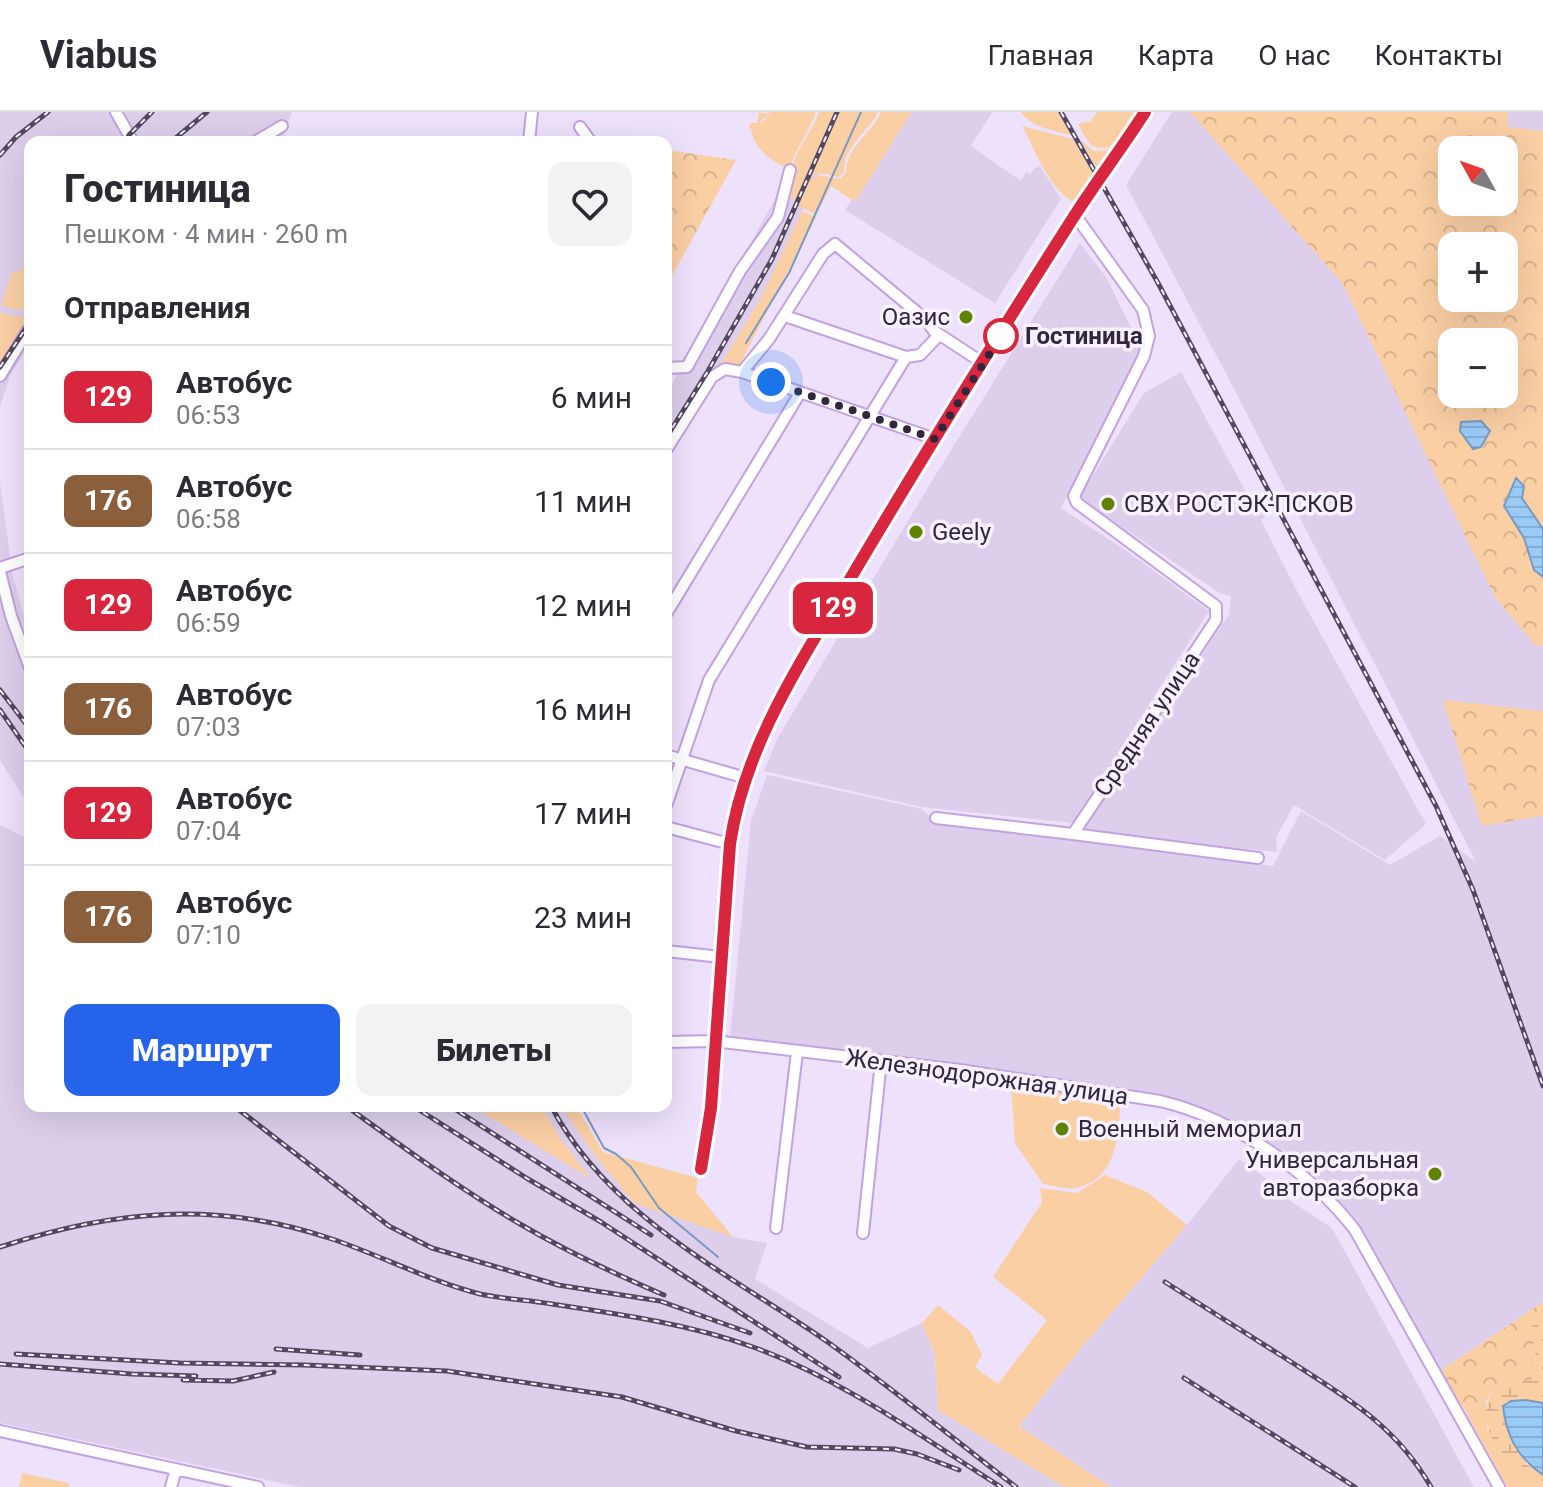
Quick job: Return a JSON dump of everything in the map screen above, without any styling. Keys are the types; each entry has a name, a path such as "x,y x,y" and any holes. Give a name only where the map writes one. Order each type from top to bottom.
{"street":[{"path":"116,112 130,136"},
{"path":"530,136 532,112"},
{"path":"701,1169 711,1108 730,844 746,778 784,691 935,439 1075,215 1145,112"},
{"path":"265,136 282,126 281,136"},
{"path":"580,127 587,136"},
{"path":"672,368 687,367 740,271 778,217 790,170"},
{"name":"Средняя улица","path":"1073,834 1216,620 1216,606 1077,503 1074,496 1144,356 1149,336 1143,310 1075,215"},
{"path":"742,372 785,316 823,254 835,244 925,319 939,335 983,363"},
{"path":"785,316 906,357 920,355 939,335"},
{"path":"0,376 24,337"},
{"path":"672,788 709,680 906,357"},
{"path":"672,440 712,377 725,369 871,415 935,439"},
{"path":"672,604 800,393"},
{"path":"24,560 0,570 11,616 24,652"},
{"path":"672,756 746,778"},
{"path":"936,818 1258,858"},
{"path":"672,829 730,844"},
{"path":"672,952 721,957"},
{"name":"Железнодорожная улица","path":"672,1042 714,1041 960,1070 1136,1096 1190,1108 1231,1126 1313,1186 1355,1230 1499,1487"},
{"path":"776,1228 797,1052"},
{"path":"863,1233 881,1061"},
{"path":"0,1431 258,1487"},
{"path":"171,1487 176,1469"}],"shaded area":[{"path":"0,112 292,112 283,136 24,136 24,354 10,376 0,406"},
{"path":"828,112 846,112 790,241 760,300 672,444 672,384 785,181"},
{"path":"911,112 992,112 971,146 1021,181 1026,172 1031,174 1040,166 1061,199 995,303 845,210"},
{"path":"1172,112 1543,112 1543,1302 1440,1371 1358,1229 1233,1124 1192,1104 1136,1091 730,1037 751,821 767,775 922,809 933,820 1027,829 1273,866 1301,811 1390,865 1440,836 1476,862 1126,185"},
{"path":"1080,243 1106,277 1141,348 1061,508 1209,611 1073,823 922,807 764,771 777,739"},
{"path":"1181,372 1248,496 1254,493 1266,516 1261,520 1298,593 1426,824 1385,860 1294,805 1276,837 1277,852 1086,833 1084,827 1229,615 1231,596 1221,594 1079,498 1144,393"},
{"path":"0,482 12,572 24,617 24,798 0,760"},
{"path":"0,825 24,837 24,1112 482,1112 589,1177 561,1141 544,1112 565,1112 597,1158 733,1237 767,1243 755,1279 868,1348 922,1323 935,1355 938,1410 1064,1487 300,1487 0,1423"},
{"path":"1239,1159 1266,1178 1264,1184 1332,1228 1474,1487 1111,1487 1019,1426"}],"green space":[{"path":"759,112 816,112 789,169 764,154 749,130 750,123 757,123"},
{"path":"819,112 835,112 796,202 787,193 792,170 797,153"},
{"path":"839,112 878,112 847,155 844,172 839,177 819,173 811,176"},
{"path":"881,112 912,112 855,202 831,186 816,215 798,205 809,180 819,175 840,179 846,173 850,155"},
{"path":"1021,112 1060,112 1074,136 1031,122"},
{"path":"1097,112 1138,112 1117,146 1101,148 1088,142 1078,124 1091,121"},
{"path":"1190,112 1508,112 1508,127 1543,131 1543,647 1534,644 1495,597 1343,284"},
{"path":"1022,126 1076,140 1096,177 1076,203 1051,180"},
{"path":"1080,140 1094,151 1114,150 1099,172"},
{"path":"672,151 736,160 672,276"},
{"path":"802,211 816,217 737,370 716,380 672,450 672,444 760,300"},
{"path":"24,267 24,311 1,306 12,272"},
{"path":"0,313 24,317 24,326 0,364"},
{"path":"1443,700 1543,711 1543,816 1482,826"},
{"path":"1011,1087 1121,1099 1117,1140 1108,1165 1100,1176 1075,1188 1043,1184 1015,1143"},
{"path":"482,1112 545,1112 591,1179"},
{"path":"565,1112 580,1112 603,1152 698,1178 696,1192 733,1237 634,1203"},
{"path":"1105,1175 1147,1192 1187,1225 1019,1426 1111,1487 1064,1487 938,1410 935,1355 922,1323 938,1305 971,1332 982,1355 975,1367 998,1384 1047,1320 993,1277 1042,1202 1040,1188 1077,1193"},
{"path":"1543,1302 1543,1317 1535,1320 1532,1327 1536,1361 1531,1381 1495,1387 1486,1401 1464,1409 1440,1371"},
{"path":"1543,1317 1543,1403 1526,1400 1525,1463 1543,1475 1543,1487 1531,1487 1502,1454 1488,1428 1486,1415 1495,1387 1531,1380 1536,1361 1532,1327 1535,1320"},
{"path":"1486,1401 1487,1428 1501,1453 1531,1487 1507,1487 1464,1409"},
{"path":"22,1473 69,1483 69,1487 19,1487"}],"water":[{"path":"1481,421 1490,431 1481,447 1473,449 1460,431 1461,422"},
{"path":"1516,478 1524,486 1522,498 1543,529 1543,577 1534,570 1524,538 1504,506"},
{"path":"1511,1401 1543,1403 1543,1475 1520,1454 1510,1437 1505,1417 1503,1406"}],"waterway":[{"path":"746,343 789,273 861,112"},
{"path":"584,1112 604,1148 631,1167 659,1208 718,1257"}],"railway":[{"path":"0,155 16,137 48,112"},
{"path":"129,136 152,112"},
{"path":"178,136 207,112"},
{"path":"672,428 772,259 837,112"},
{"path":"1061,112 1158,283 1436,806 1473,890 1543,1086"},
{"path":"0,367 24,331"},
{"path":"0,690 24,721"},
{"path":"0,710 24,744"},
{"path":"242,1112 389,1226 432,1248 558,1285 660,1301 750,1333"},
{"path":"355,1112 520,1224 591,1262 664,1295"},
{"path":"422,1112 601,1222 839,1377"},
{"path":"459,1112 651,1235"},
{"path":"555,1112 576,1146 606,1181 639,1212 675,1241 829,1343 1016,1487"},
{"path":"0,1247 83,1225 165,1214 248,1219 289,1227 332,1239 480,1294 654,1321 753,1347 850,1392 1001,1487"},
{"path":"1165,1282 1367,1413 1401,1446 1431,1487"},
{"path":"276,1349 360,1355"},
{"path":"16,1354 180,1363 447,1371 622,1397 736,1431 807,1447 894,1449 959,1470"},
{"path":"0,1364 196,1376"},
{"path":"183,1380 233,1381 274,1372"},
{"path":"1184,1378 1355,1487"}],"bus line":[{"name":"129","path":"701,1169 711,1108 730,844 735,814 755,754 784,691 914,471 1075,215 1145,112"}],"place":[{"name":"Оазис","path":"966,317"},
{"name":"Гостиница","path":"1001,336"},
{"name":"СВХ РОСТЭК-ПСКОВ","path":"1108,504"},
{"name":"Geely","path":"916,532"},
{"name":"Военный мемориал","path":"1062,1129"},
{"name":"Универсальная авторазборка","path":"1435,1174"}],"route":[{"path":"771,382 935,439 1001,336"}]}
